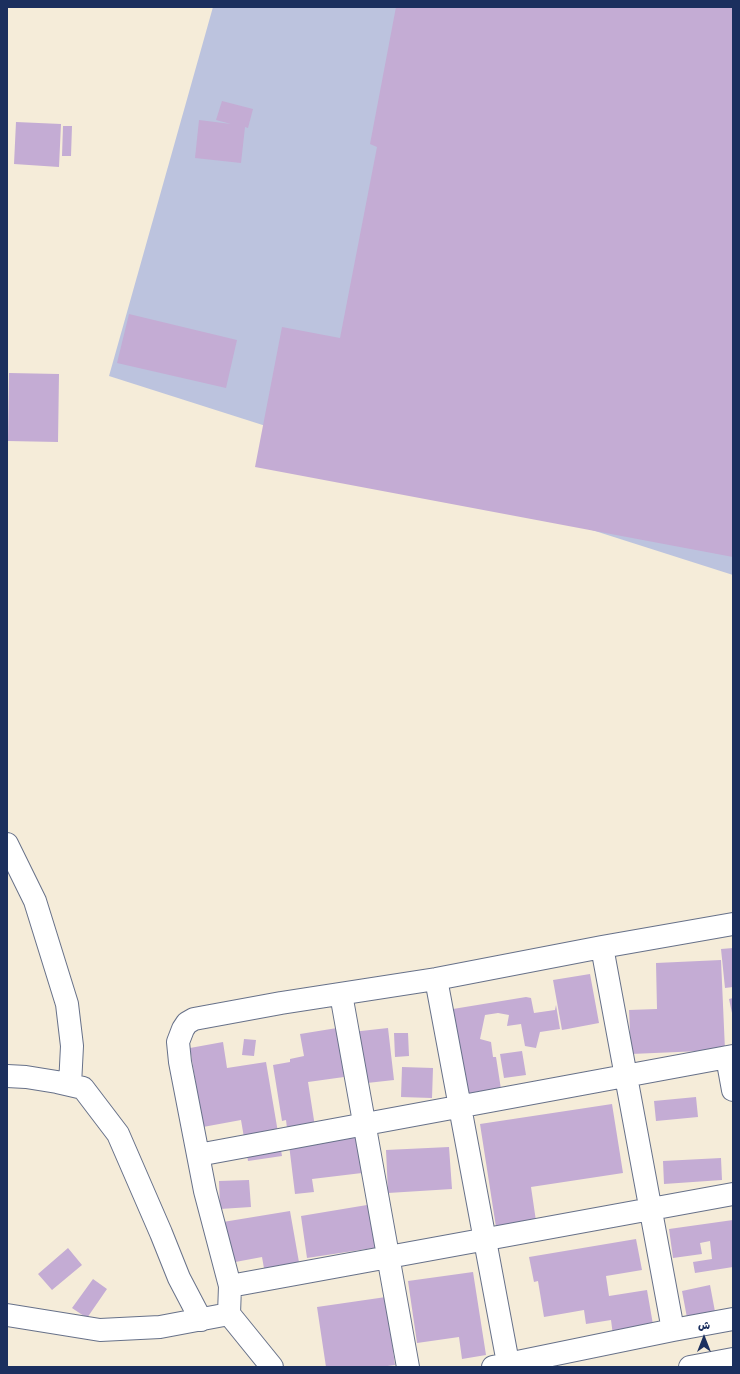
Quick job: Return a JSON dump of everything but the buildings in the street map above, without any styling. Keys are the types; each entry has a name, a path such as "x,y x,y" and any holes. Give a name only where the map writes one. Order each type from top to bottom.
{"street":[{"path":"7,844 35,901 67,1004 72,1046 70,1085"},
{"path":"272,1367 229,1314 230,1286 205,1191 180,1062 178,1042 182,1029 187,1023 194,1019 209,1016 281,1003 436,979 602,947 733,924"},
{"path":"602,947 673,1330"},
{"path":"436,979 484,1239 500,1365 733,1319"},
{"path":"341,994 408,1367"},
{"path":"198,1155 730,1057 733,1090"},
{"path":"7,1076 26,1077 83,1088 118,1134 179,1278 201,1320"},
{"path":"230,1286 733,1194"},
{"path":"7,1315 100,1330 160,1328 229,1314"},
{"path":"690,1367 733,1359"}],"shaded area":[{"path":"213,7 733,7 733,575 109,376"}]}
